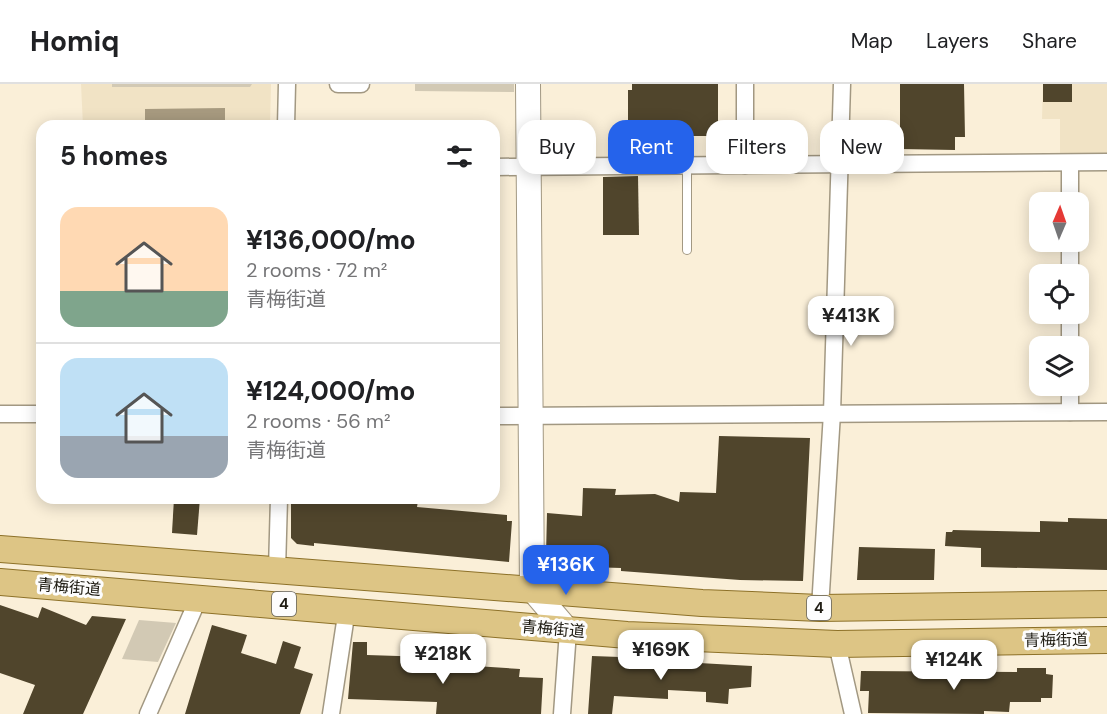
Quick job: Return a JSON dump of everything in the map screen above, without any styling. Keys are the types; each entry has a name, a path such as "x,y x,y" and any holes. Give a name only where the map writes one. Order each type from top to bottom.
{"main road":[{"name":"青梅街道","path":"0,549 690,602 820,608 1107,604"},
{"name":"青梅街道","path":"0,582 347,609 568,630 837,644 1107,640"}],"street":[{"path":"286,120 287,84"},
{"path":"338,84 361,84"},
{"path":"528,84 528,120"},
{"path":"745,84 745,120"},
{"path":"840,120 842,84"},
{"path":"904,164 1107,162"},
{"path":"1070,163 1070,192"},
{"path":"500,167 518,166"},
{"path":"529,174 532,589 568,630 562,714"},
{"path":"820,608 832,413 838,174"},
{"path":"1070,396 1070,412"},
{"path":"500,416 1107,412"},
{"path":"0,414 36,414"},
{"path":"278,570 279,504"},
{"path":"148,714 199,597"},
{"path":"331,714 347,609"},
{"path":"837,644 853,714"}],"lane":[{"path":"687,174 687,250"}],"shaded area":[{"path":"81,84 271,84 270,120 83,120"},
{"path":"112,84 252,84 250,87 112,87"},
{"path":"415,84 514,84 514,92 415,91"},
{"path":"1043,84 1107,84 1107,153 1060,153 1060,119 1042,119"},
{"path":"225,108 225,120 145,120 145,109"},
{"path":"139,620 176,623 158,662 122,659"}],"building":[{"path":"632,84 718,84 718,120 706,120 706,136 694,136 694,120 628,120 628,90 632,90"},
{"path":"900,84 964,84 965,137 955,137 955,150 904,149 904,120 900,120"},
{"path":"1043,84 1072,84 1072,102 1043,102"},
{"path":"638,176 639,235 603,235 603,177"},
{"path":"719,436 810,438 803,581 740,580 621,571 621,568 557,566 546,555 547,513 582,516 583,488 616,489 615,495 655,494 679,502 680,492 716,493"},
{"path":"174,504 200,504 197,535 172,533"},
{"path":"291,504 418,504 417,507 507,515 507,521 512,521 509,562 314,543 314,546 297,544 291,538"},
{"path":"1068,518 1107,519 1107,570 981,567 981,548 945,546 946,532 953,530 1040,532 1040,521 1068,522"},
{"path":"859,547 935,549 934,580 857,580"},
{"path":"0,605 38,618 42,607 86,625 92,616 126,619 83,714 23,714 35,685 0,673"},
{"path":"212,625 247,635 241,653 276,664 283,641 301,647 294,668 313,674 300,714 185,714"},
{"path":"353,642 367,642 367,655 429,657 429,663 520,669 519,677 543,678 541,714 436,714 437,702 348,699"},
{"path":"592,656 620,657 620,664 663,666 664,661 752,666 751,687 729,689 728,704 706,702 706,692 668,690 668,699 614,696 612,714 588,714"},
{"path":"1017,668 1046,668 1046,674 1053,675 1052,698 1041,698 1041,702 1010,702 1009,712 984,711 984,714 868,713 869,691 860,691 861,671 1017,672"}]}
